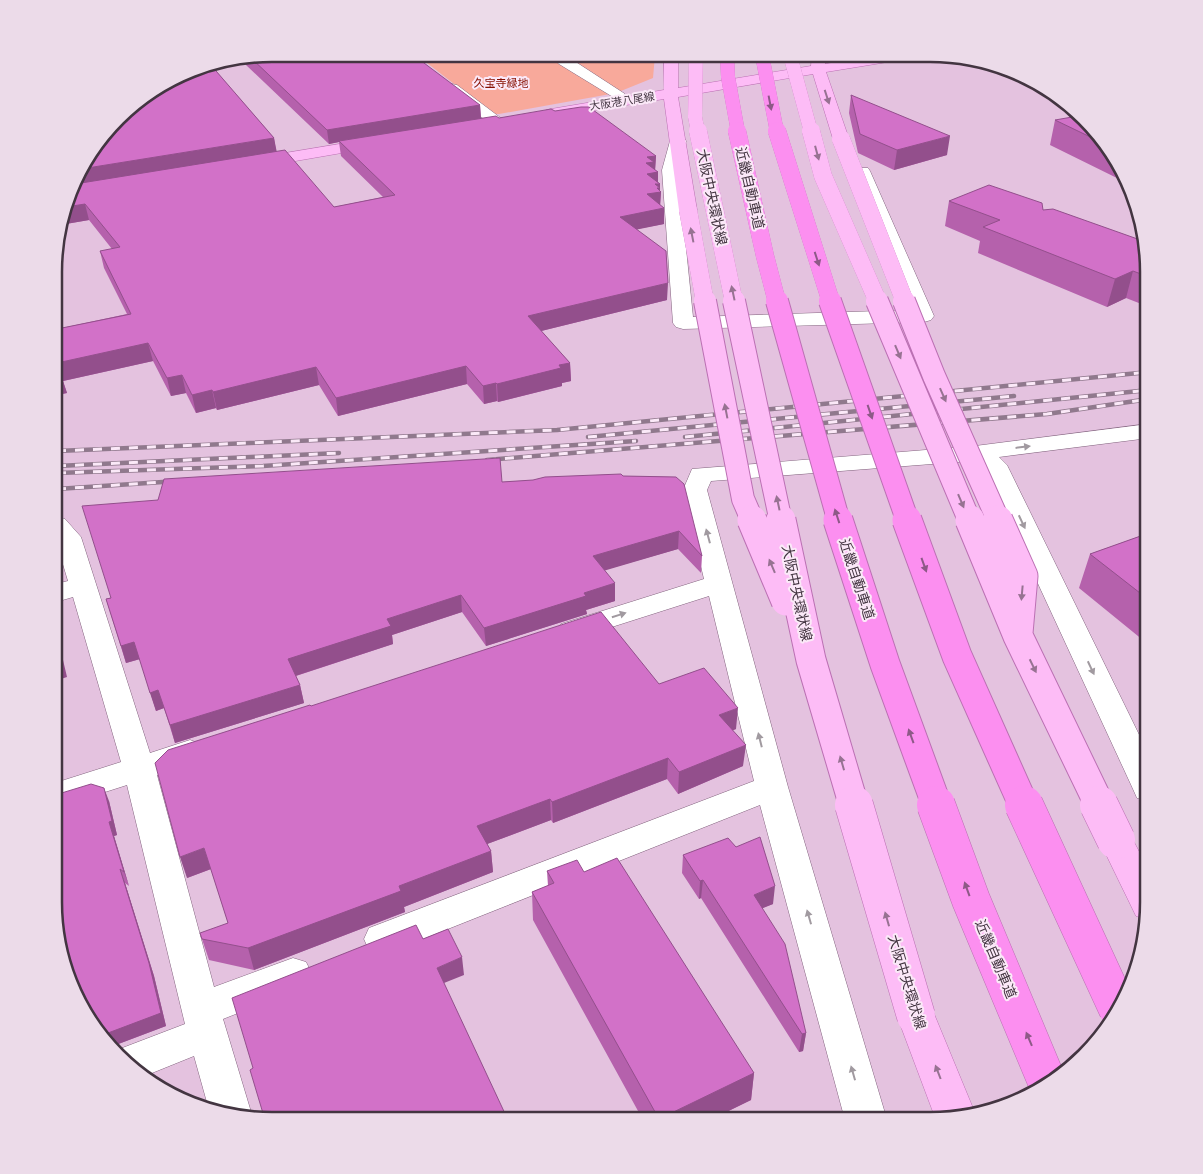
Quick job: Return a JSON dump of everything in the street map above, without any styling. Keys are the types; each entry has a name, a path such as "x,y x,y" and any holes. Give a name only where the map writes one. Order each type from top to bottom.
{"highway":[{"name":"近畿自動車道","path":"727,62 736,124 765,256 831,498 885,664 971,900 1045,1077"},
{"path":"763,62 775,124 816,259 895,487 957,656 1059,884 1115,1002"}],"main road":[{"path":"671,62 671,93 688,210 743,499 811,660"},
{"name":"大阪中央環状線","path":"696,62 695,117 811,660 916,1016 953,1110"},
{"path":"792,62 823,176 1018,636 1140,888"},
{"path":"819,62 841,139 934,376 1023,576 1018,636"},
{"name":"大阪港八尾線","path":"535,116 671,93 819,62"},
{"path":"477,125 516,119"},
{"path":"236,166 390,140"}],"street":[{"path":"566,62 618,94"},
{"path":"444,82 496,122"},
{"path":"678,141 670,170 684,323 924,316 858,164 841,139"},
{"path":"864,1112 772,787 696,490 701,474 975,453 1140,432"},
{"path":"975,453 995,466 1140,770"},
{"path":"62,530 68,537 70,589 139,768 204,1021 228,1106"},
{"path":"542,640 720,583"},
{"path":"62,794 214,744"},
{"path":"135,1060 204,1021 335,958 772,787"}],"green space":[{"name":"久宝寺緑地","path":"654,62 653,78 616,93 499,114 493,114 427,63"}],"building":[{"path":"423,62 480,105 327,130 257,63"},
{"path":"216,71 274,138 91,167 115,134 145,106 167,91 192,78"},
{"path":"851,95 950,136 897,150 860,134"},
{"path":"589,107 656,156 647,157 654,162 646,163 658,172 647,174 660,184 655,184 660,188 657,188 661,192 647,194 664,208 620,217 666,251 668,283 528,316 570,363 559,365 561,368 483,386 466,366 336,398 316,367 213,392 212,390 192,395 182,375 167,378 148,343 62,362 62,328 131,314 100,251 120,247 85,204 74,206 83,183 285,150 334,207 395,195 339,141 496,116 499,118 551,109 555,111"},
{"path":"1071,117 1091,137 1055,120"},
{"path":"989,185 1042,203 1043,210 1053,209 1138,239 1140,274 1133,271 1115,279 983,227 1000,220 949,201"},
{"path":"500,458 502,482 533,480 545,477 621,474 623,476 676,477 684,484 702,556 679,531 593,556 615,583 584,593 586,596 484,628 461,595 387,619 391,626 288,659 300,685 170,725 158,690 150,693 134,642 121,646 106,599 111,598 82,506 158,500 164,479"},
{"path":"1140,536 1140,593 1090,554"},
{"path":"601,612 659,684 704,668 738,708 719,715 746,745 679,772 668,758 552,802 550,799 477,826 491,851 399,886 401,891 248,948 202,939 200,933 228,923 204,848 180,857 155,763 168,750 311,706"},
{"path":"91,784 104,788 112,821 109,822 124,872 120,869 149,963 161,1013 109,1033 91,1007 78,982 64,929 62,902 62,793"},
{"path":"760,837 775,886 754,895 785,944 806,1033 802,1034 703,880 700,881 683,855 728,838 736,847"},
{"path":"617,858 754,1073 673,1112 655,1112 532,892 554,883 547,871 577,860 584,872"},
{"path":"416,925 423,939 448,929 462,957 437,968 504,1112 262,1111 250,1070 253,1068 232,998"}],"railway":[{"path":"62,451 557,430 1140,373"},
{"path":"685,437 1140,391"},
{"path":"588,437 1014,396"},
{"path":"487,460 1047,414 1140,400"},
{"path":"62,473 263,466 636,441"},
{"path":"62,466 339,453"},
{"path":"62,489 178,481"}]}
